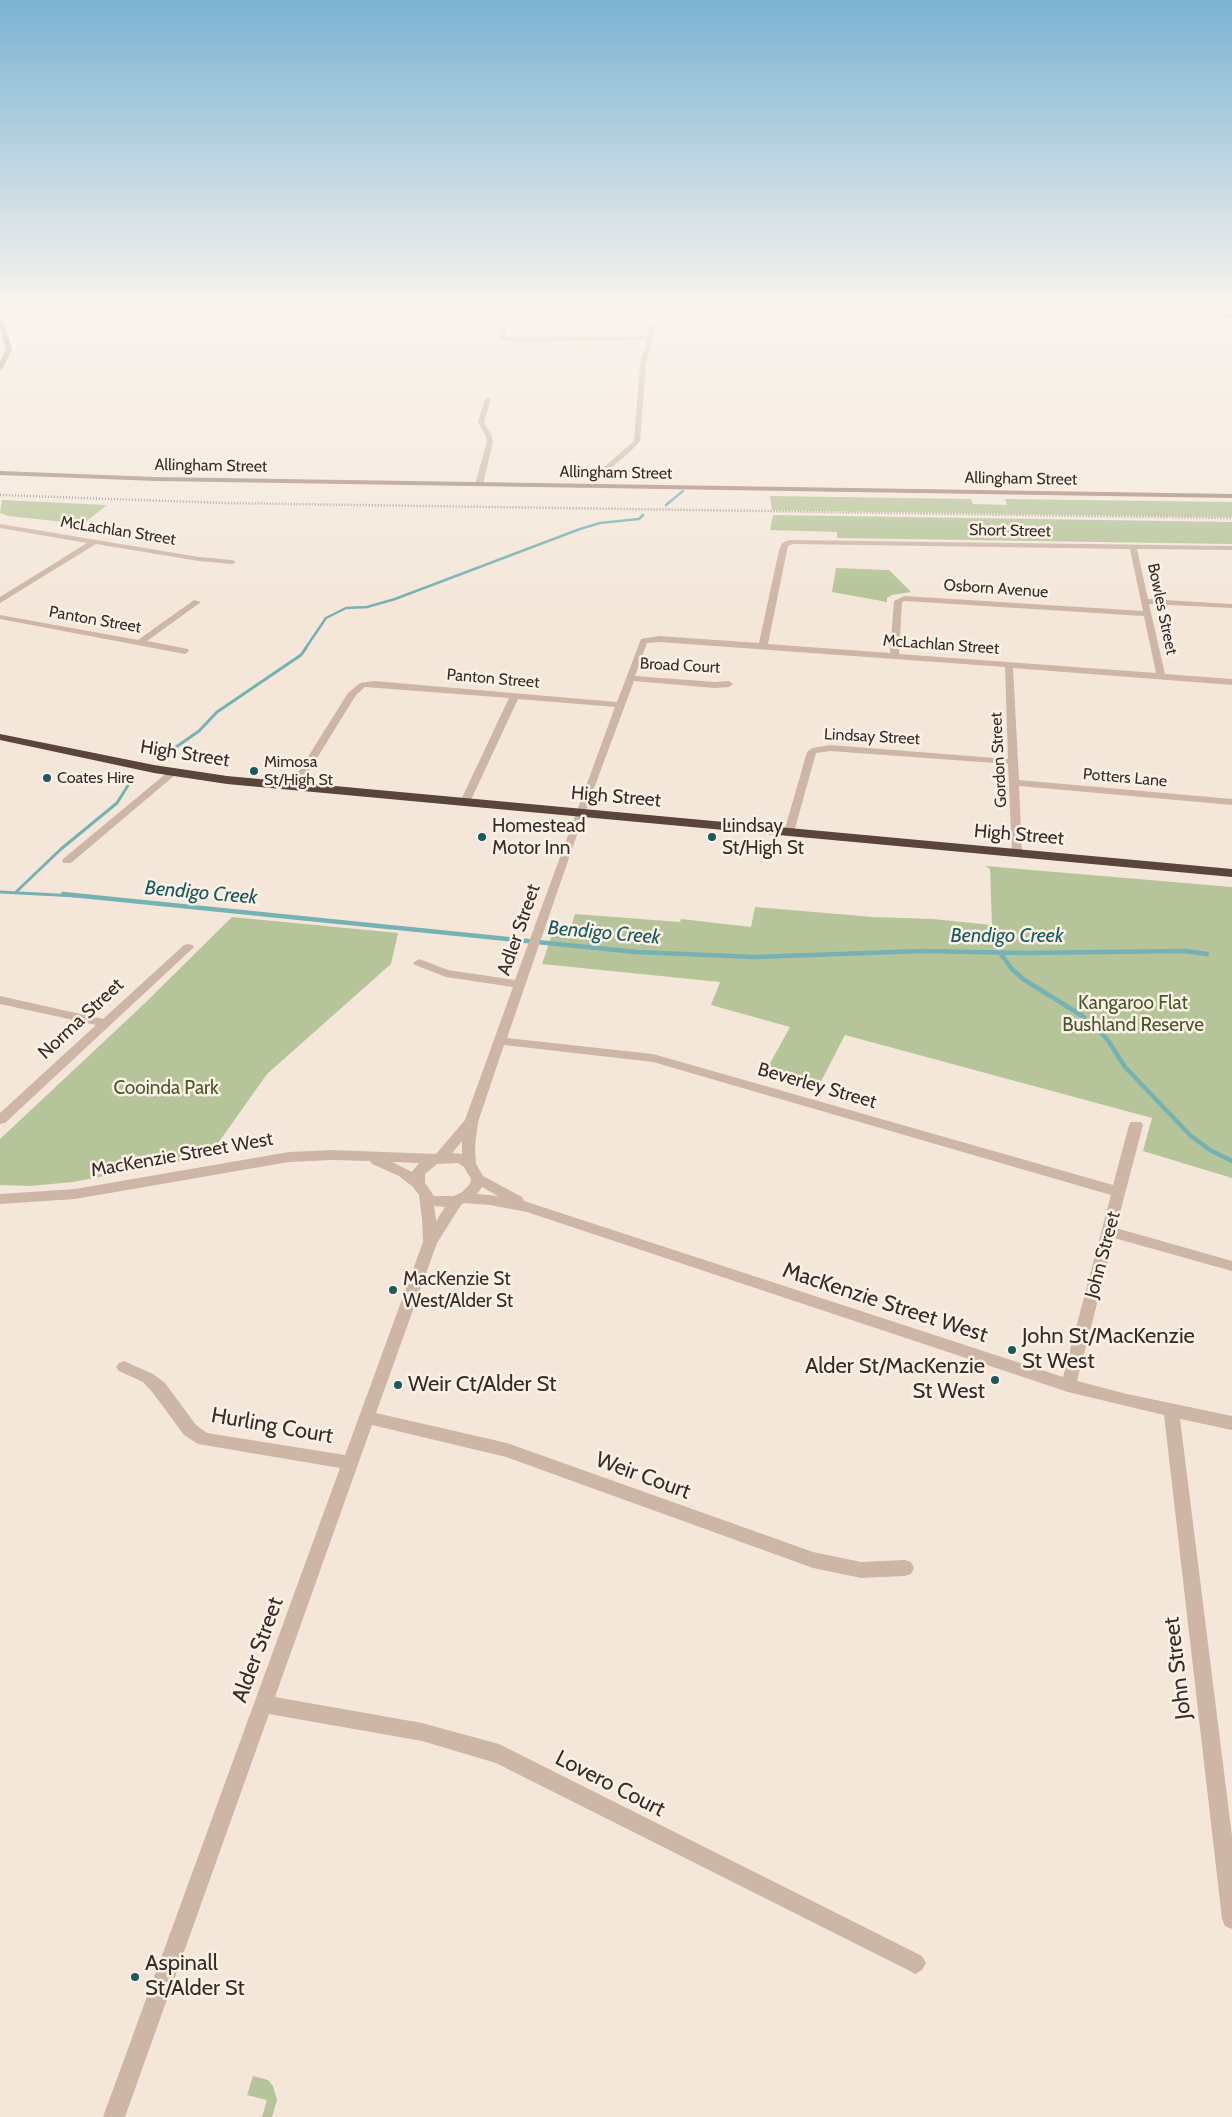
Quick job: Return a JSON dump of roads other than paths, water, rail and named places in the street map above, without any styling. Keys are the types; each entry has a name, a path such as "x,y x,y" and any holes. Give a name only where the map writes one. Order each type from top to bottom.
{"highway":[{"name":"High Street","path":"0,737 172,772 294,787 1232,873"}],"street":[{"path":"479,484 490,442 490,436 483,428 481,422 487,402"},
{"path":"594,486 598,475 628,451 637,440 640,402"},
{"name":"Allingham Street","path":"0,473 137,479 1232,496"},
{"name":"McLachlan Street","path":"0,526 199,559 232,562"},
{"name":"Short Street","path":"762,646 783,550 788,543 800,541 1232,548"},
{"path":"0,601 94,542"},
{"name":"Bowles Street","path":"1133,546 1161,677"},
{"name":"Osborn Avenue","path":"894,657 898,601 904,598 1148,614"},
{"path":"1145,601 1232,606"},
{"path":"139,643 196,602"},
{"name":"Panton Street","path":"0,617 185,651"},
{"name":"McLachlan Street","path":"647,640 762,646 1232,682"},
{"name":"Adler Street","path":"469,1164 468,1146 471,1122 537,932 643,642 647,640"},
{"name":"Gordon Street","path":"1009,666 1017,853"},
{"name":"Broad Court","path":"630,678 715,685 729,684"},
{"name":"Panton Street","path":"294,787 355,690 363,685 374,684 620,705"},
{"path":"465,802 514,696"},
{"name":"Lindsay Street","path":"788,832 812,752 815,750 830,748 1014,762"},
{"path":"67,861 172,772"},
{"name":"Potters Lane","path":"1014,784 1232,802"},
{"name":"Norma Street","path":"0,1120 188,947"},
{"path":"419,963 446,973 520,984"},
{"path":"0,1000 104,1023"},
{"name":"Beverley Street","path":"500,1041 654,1058 1119,1192"},
{"name":"Adler Street","path":"437,1159 471,1122"},
{"name":"John Street","path":"1068,1386 1110,1232 1136,1125"},
{"name":"MacKenzie Street West","path":"0,1199 75,1194 235,1164 289,1157 333,1155 370,1158 437,1159"},
{"name":"MacKenzie Street West","path":"370,1158 404,1173 421,1190"},
{"path":"430,1242 460,1200 474,1190 478,1179 469,1164 456,1158 437,1159 420,1169 417,1177 421,1190 436,1202 460,1200"},
{"name":"MacKenzie Street West","path":"478,1179 528,1207"},
{"name":"Alder Street","path":"114,2117 430,1242 429,1219 421,1190"},
{"name":"MacKenzie Street West","path":"460,1200 495,1201 528,1207 1068,1386 1171,1411 1232,1423"},
{"path":"1110,1232 1232,1266"},
{"name":"Hurling Court","path":"124,1367 148,1378 159,1388 190,1430 204,1439 350,1463"},
{"name":"John Street","path":"1171,1411 1232,1919"},
{"name":"Weir Court","path":"367,1416 507,1450 813,1560 861,1570 905,1568"},
{"name":"Lovero Court","path":"263,1704 422,1732 499,1754 915,1964"}],"waterway":[{"path":"666,505 683,491"},
{"path":"305,649 326,618 346,608 367,607 395,599 580,529 600,523 639,519 643,515"},
{"path":"166,754 199,731 217,712 301,655 306,648"},
{"path":"16,892 61,849 117,803 132,779"},
{"name":"Bendigo Creek","path":"0,892 77,896"},
{"name":"Bendigo Creek","path":"63,894 636,952 755,957 922,951 1023,953 1185,951 1207,954"},
{"path":"1000,953 1011,968 1023,979 1081,1015 1093,1025 1107,1039 1125,1067 1190,1135 1210,1150 1232,1161"}],"railway":[{"path":"0,495 224,503 1232,518"}],"place":[{"name":"Mimosa St/High St","path":"254,771"},
{"name":"Coates Hire","path":"47,778"},
{"name":"Homestead Motor Inn","path":"482,837"},
{"name":"Lindsay St/High St","path":"712,837"},
{"name":"MacKenzie St West/Alder St","path":"393,1290"},
{"name":"John St/MacKenzie St West","path":"1012,1350"},
{"name":"Alder St/MacKenzie St West","path":"995,1380"},
{"name":"Weir Ct/Alder St","path":"398,1385"},
{"name":"Aspinall St/Alder St","path":"135,1977"}],"park label":[{"name":"Kangaroo Flat Bushland Reserve","path":"1133,1014"},
{"name":"Cooinda Park","path":"166,1088"}]}
